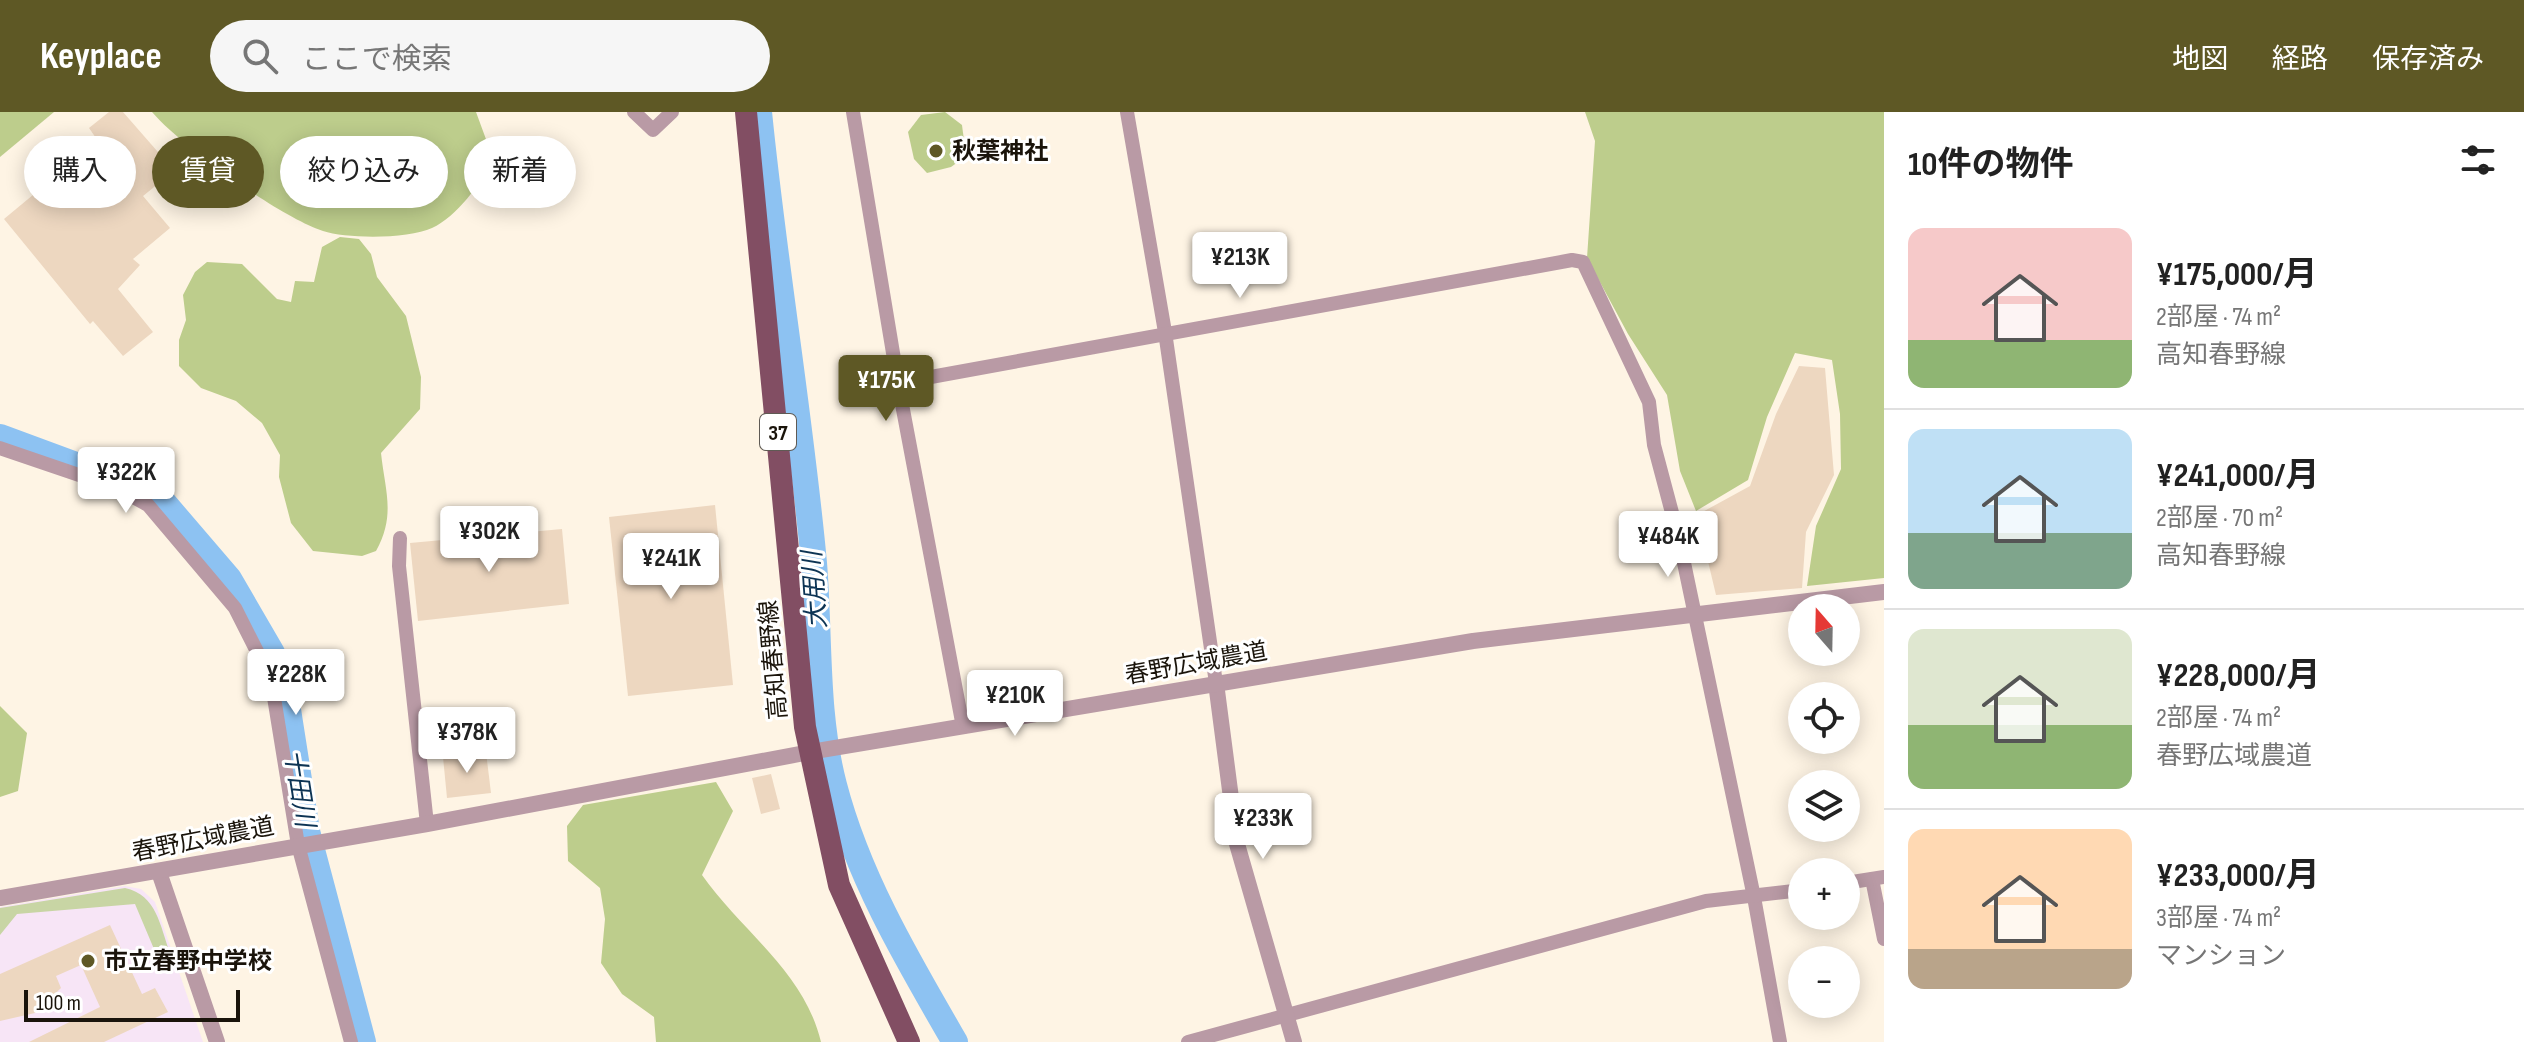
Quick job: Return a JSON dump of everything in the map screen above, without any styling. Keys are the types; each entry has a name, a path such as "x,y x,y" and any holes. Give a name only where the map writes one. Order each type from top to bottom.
{"main road":[{"name":"高知春野線","path":"746,112 790,545 798,672 810,752 839,885 909,1042"}],"street":[{"path":"634,112 653,130 672,112"},
{"path":"853,112 898,383 963,727"},
{"path":"1127,112 1165,332 1237,844 1294,1042"},
{"path":"898,383 1557,262 1583,262 1649,402 1654,445 1703,613 1780,1042"},
{"path":"0,448 117,488 148,505 235,608 271,679 301,845 351,1042"},
{"path":"400,538 399,566 427,824"},
{"name":"春野広域農道","path":"0,898 427,824 810,752 1473,641 1884,592"},
{"path":"159,872 217,1042"},
{"path":"1878,878 1884,939"},
{"path":"1188,1042 1706,901 1788,892"}],"shaded area":[{"name":"市立春野中学校","path":"125,886 141,889 155,902 203,1042 0,1042 0,907"}],"green space":[{"path":"0,112 54,112 24,136 0,157"},
{"path":"152,112 476,112 485,136 464,136 464,202 450,216 422,232 362,236 323,231 264,200 264,136 177,136"},
{"path":"945,112 962,125 966,156 951,167 927,173 914,159 908,132 921,115"},
{"path":"1585,112 1884,112 1884,578 1807,586 1816,526 1841,469 1840,414 1832,360 1795,353 1767,417 1748,480 1696,511 1680,471 1667,395 1628,334 1587,258 1595,141"},
{"path":"340,237 359,239 371,254 377,277 406,316 421,377 420,409 381,453 388,503 386,526 376,551 362,556 313,551 291,523 279,477 280,455 262,423 236,401 201,388 179,366 179,340 186,320 183,295 195,272 207,262 242,264 277,299 291,302 295,281 314,282 322,247"},
{"path":"0,706 27,733 18,791 0,797"},
{"path":"716,782 733,811 702,875 801,994 821,1042 656,1042 654,1017 622,994 601,963 605,919 600,888 568,861 567,826 583,805"},
{"path":"125,888 144,897 156,913 170,953 167,961 159,962 151,952 154,949 135,904 17,914 0,935 0,908"}],"building":[{"path":"109,112 123,112 152,145 152,189 143,196 170,228 133,259 140,265 118,289 153,332 123,356 93,321 90,324 4,219 24,202 24,208 136,208 136,136 95,136 89,128"},
{"path":"1799,366 1825,368 1834,475 1806,532 1802,588 1716,595 1697,515 1750,486 1776,414"},
{"path":"715,505 733,685 628,696 609,517"},
{"path":"562,529 569,604 418,621 410,543"},
{"path":"486,752 491,793 447,798 443,757"},
{"path":"771,774 780,809 761,814 752,778"},
{"path":"110,925 142,994 155,988 168,1012 104,1042 29,1042 100,1007 81,965 56,976 61,988 35,1013 0,1021 0,974"}],"waterway":[{"name":"大用川","path":"759,112 808,506 821,702 828,758 844,819 870,885 955,1042"},
{"name":"十田川","path":"0,437 157,495 229,579 272,653 284,684 307,831 363,1042"}],"place":[{"name":"秋葉神社","path":"936,151"},
{"name":"市立春野中学校","path":"88,961"}]}
